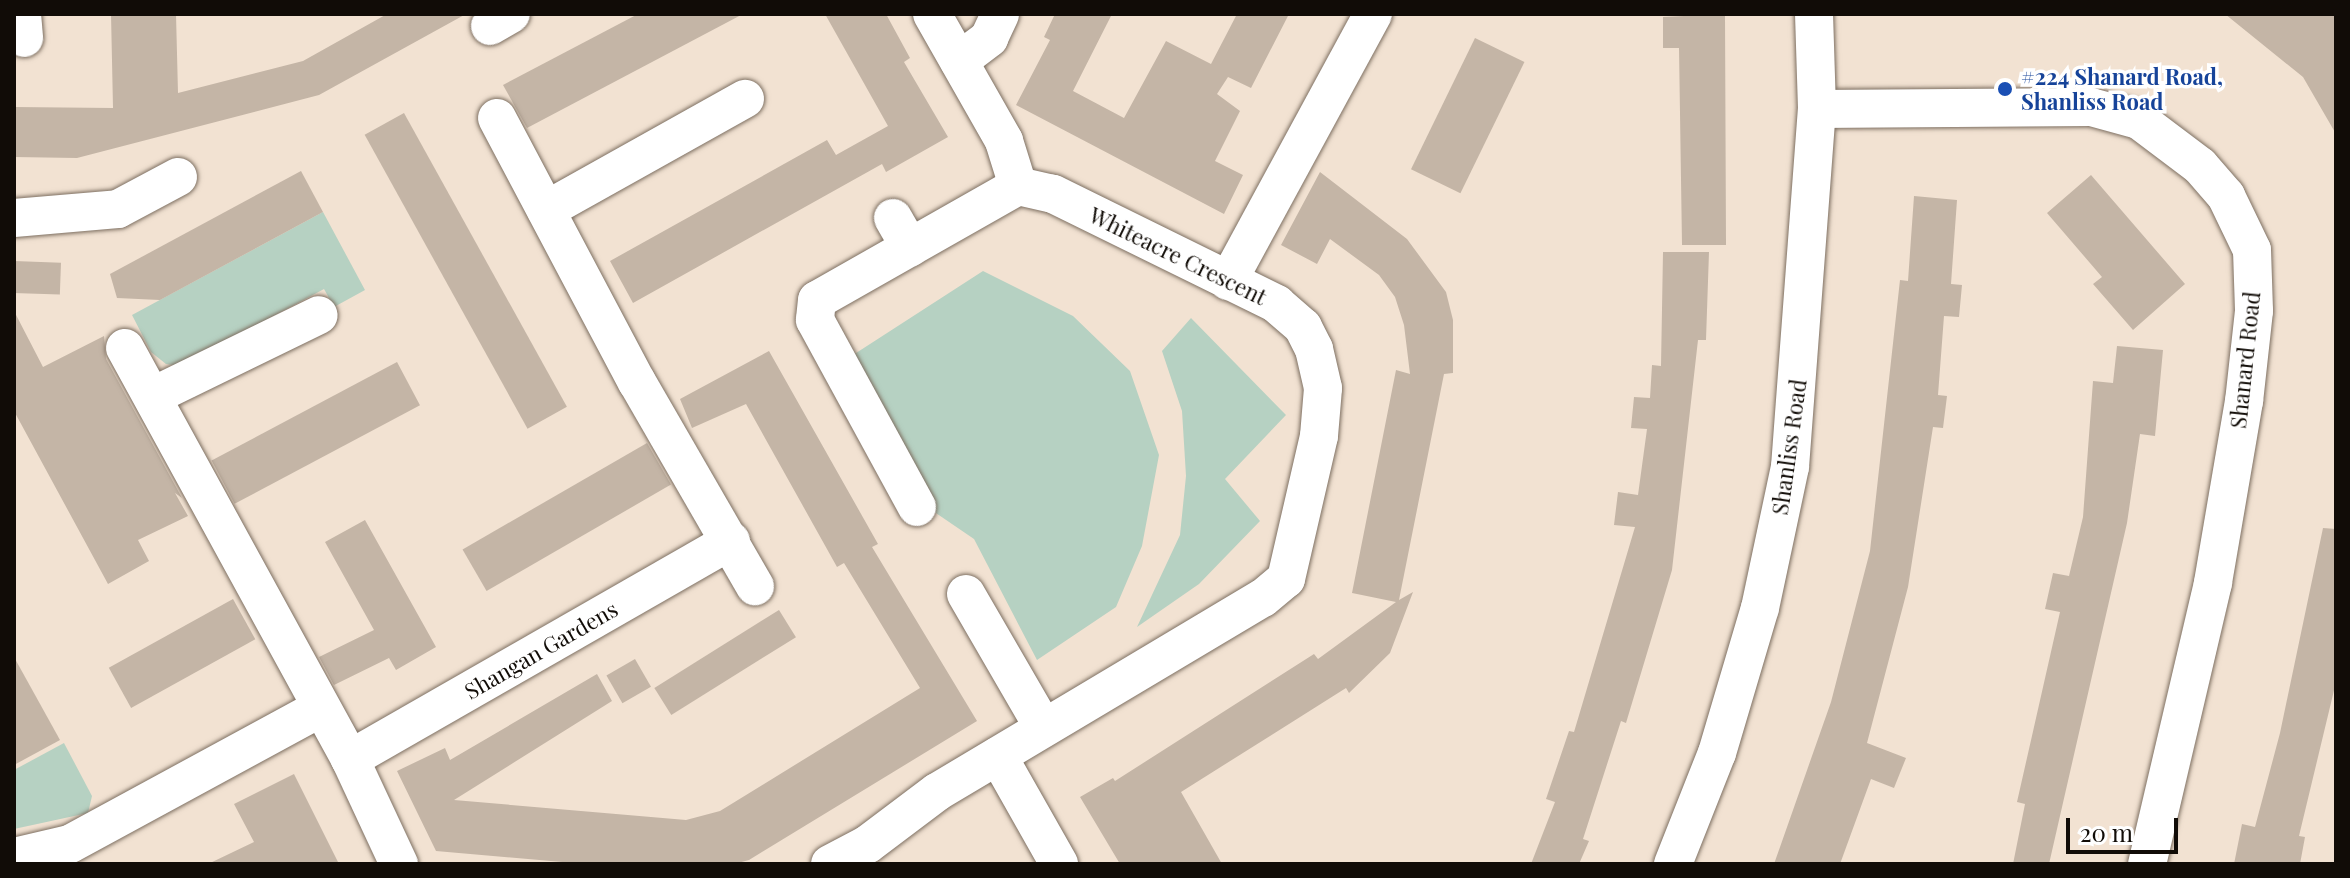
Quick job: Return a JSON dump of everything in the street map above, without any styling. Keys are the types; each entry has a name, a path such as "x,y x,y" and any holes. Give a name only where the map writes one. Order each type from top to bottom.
{"street":[{"path":"917,507 815,320 815,308 822,293 902,233 1018,186 1004,141 932,14"},
{"path":"959,61 989,38 1000,14"},
{"path":"1228,281 1373,14"},
{"name":"Shanliss Road","path":"1673,864 1717,753 1760,608 1790,467 1817,109 1814,14"},
{"path":"546,210 745,99"},
{"name":"Shanard Road","path":"1817,109 2091,107 2139,120 2200,166 2226,196 2252,250 2254,311 2244,401 2213,583 2147,864"},
{"path":"497,118 637,382 755,586"},
{"path":"14,218 118,209 178,177"},
{"name":"Whiteacre Crescent","path":"830,864 1043,727 1263,598 1286,579 1319,436 1323,388 1314,349 1303,327 1277,304 1053,194 1018,186"},
{"path":"155,395 319,315"},
{"path":"125,348 155,395 350,759 399,864"},
{"name":"Shangan Gardens","path":"350,759 731,541"},
{"path":"966,594 1043,727"},
{"path":"14,857 70,844 321,708"},
{"path":"998,756 1059,864"}],"green space":[{"path":"323,212 365,290 334,307 324,289 180,366 166,364 151,352 132,315"},
{"path":"983,271 1073,316 1130,371 1159,455 1142,546 1116,607 1037,660 974,539 930,509 853,355"},
{"path":"1191,318 1286,415 1225,479 1260,521 1199,584 1137,627 1180,535 1186,476 1182,411 1162,351"},
{"path":"64,743 92,796 88,813 14,829 14,770"}],"building":[{"path":"111,14 176,14 178,93 303,61 387,14 466,14 319,95 77,158 14,157 14,107 113,108"},
{"path":"638,14 743,14 527,128 503,85"},
{"path":"825,14 886,14 910,58 904,62 948,137 886,172 882,164 633,303 610,261 827,140 836,155 888,126"},
{"path":"1055,14 1112,14 1073,91 1124,118 1166,41 1211,64 1237,14 1289,14 1251,88 1228,77 1217,94 1240,111 1215,161 1243,175 1224,214 1016,105 1050,40 1044,37"},
{"path":"1725,14 1726,245 1682,245 1679,48 1663,48 1663,17"},
{"path":"2225,14 2336,14 2336,134 2303,77"},
{"path":"1475,38 1524,62 1460,193 1411,169"},
{"path":"404,113 567,407 528,429 365,135"},
{"path":"301,171 323,212 160,300 117,298 110,274"},
{"path":"1320,172 1407,239 1446,292 1453,320 1453,373 1444,374 1399,600 1413,592 1390,653 1349,693 1346,688 1181,792 1222,864 1120,864 1080,797 1113,778 1115,781 1314,654 1318,659 1396,602 1352,593 1396,370 1410,374 1404,325 1395,297 1379,275 1330,239 1317,264 1281,245"},
{"path":"2091,175 2185,284 2133,330 2093,284 2102,277 2047,213"},
{"path":"1914,196 1957,200 1951,284 1962,285 1959,317 1944,316 1938,395 1947,396 1943,428 1933,427 1908,587 1867,743 1906,758 1894,788 1871,779 1840,864 1774,864 1831,702 1870,551 1900,280 1908,281"},
{"path":"1663,252 1709,252 1706,340 1698,340 1672,570 1626,723 1621,721 1583,839 1589,841 1579,864 1531,864 1555,802 1546,799 1569,731 1574,732 1635,527 1614,525 1618,492 1638,495 1647,429 1631,428 1634,397 1650,398 1652,365 1661,366"},
{"path":"14,261 61,263 60,295 14,293"},
{"path":"14,311 43,367 104,336 106,359 182,498 175,493 188,516 138,540 149,561 108,584 14,411"},
{"path":"2117,346 2163,350 2155,436 2140,434 2127,523 2049,864 2013,864 2025,804 2017,802 2060,612 2045,609 2053,573 2069,576 2083,517 2093,381 2113,383"},
{"path":"769,351 878,544 872,547 977,721 749,860 734,864 585,864 436,851 397,771 445,748 450,760 597,674 612,701 454,800 686,820 720,811 920,688 844,563 837,567 746,404 692,428 680,399"},
{"path":"397,362 420,405 235,504 212,461"},
{"path":"647,443 671,485 487,591 463,550"},
{"path":"365,520 436,647 396,670 389,658 334,685 319,657 374,630 325,542"},
{"path":"2323,528 2336,529 2336,682 2299,836 2305,837 2300,864 2234,864 2242,824 2255,827 2280,733"},
{"path":"233,599 255,639 131,708 109,668"},
{"path":"779,610 796,637 671,715 654,688"},
{"path":"14,657 60,740 14,765"},
{"path":"635,659 651,687 622,703 606,676"},
{"path":"294,774 339,864 208,864 254,842 234,804"}],"place":[{"name":"#224 Shanard Road, Shanliss Road","path":"2005,89"}]}
